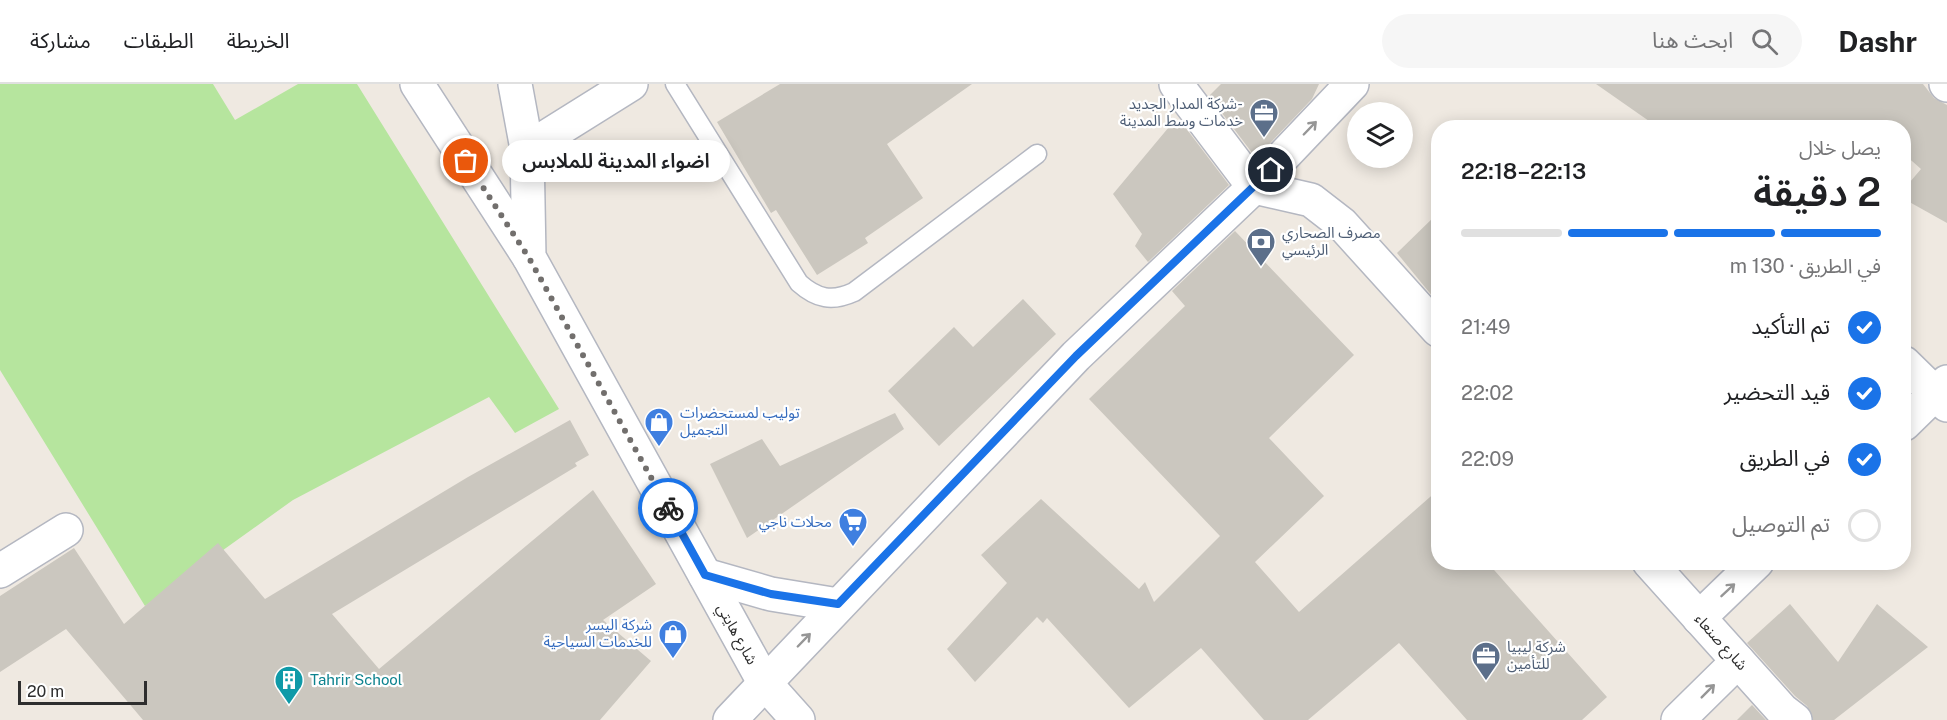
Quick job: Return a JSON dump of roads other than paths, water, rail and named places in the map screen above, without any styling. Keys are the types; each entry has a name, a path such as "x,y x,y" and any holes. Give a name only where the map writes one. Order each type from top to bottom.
{"street":[{"name":"شارع هايتي","path":"417,84 529,258 764,682 798,720"},
{"name":"شارع هايتي","path":"515,84 527,150 529,258"},
{"path":"527,150 631,84"},
{"path":"1176,84 1254,187 1311,200 1342,224 1431,322"},
{"path":"730,720 1076,356 1254,187 1352,84"},
{"path":"1911,368 1943,393 1911,418"},
{"path":"0,571 66,530"},
{"name":"شارع صنعاء","path":"1656,570 1782,711 1796,720"},
{"path":"1699,618 1749,570"},
{"path":"705,575 771,594 838,604"},
{"path":"1678,720 1738,661"}],"lane":[{"path":"675,84 799,283 810,293 825,298 840,298 854,292 1037,154"}],"place":[{"name":"شركة المدار الجديد- خدمات وسط المدينة","path":"1264,138"},
{"name":"اضواء المدينة للملابس","path":"466,161"},
{"name":"مصرف الصحاري الرئيسي","path":"1261,268"},
{"name":"توليب لمستحضرات التجميل","path":"659,448"},
{"name":"محلات ناجي","path":"853,548"},
{"name":"شركة اليسر للخدمات السياحية","path":"673,660"},
{"name":"شركة ليبيا للتأمين","path":"1486,682"},
{"name":"Tahrir School","path":"289,706"}]}
